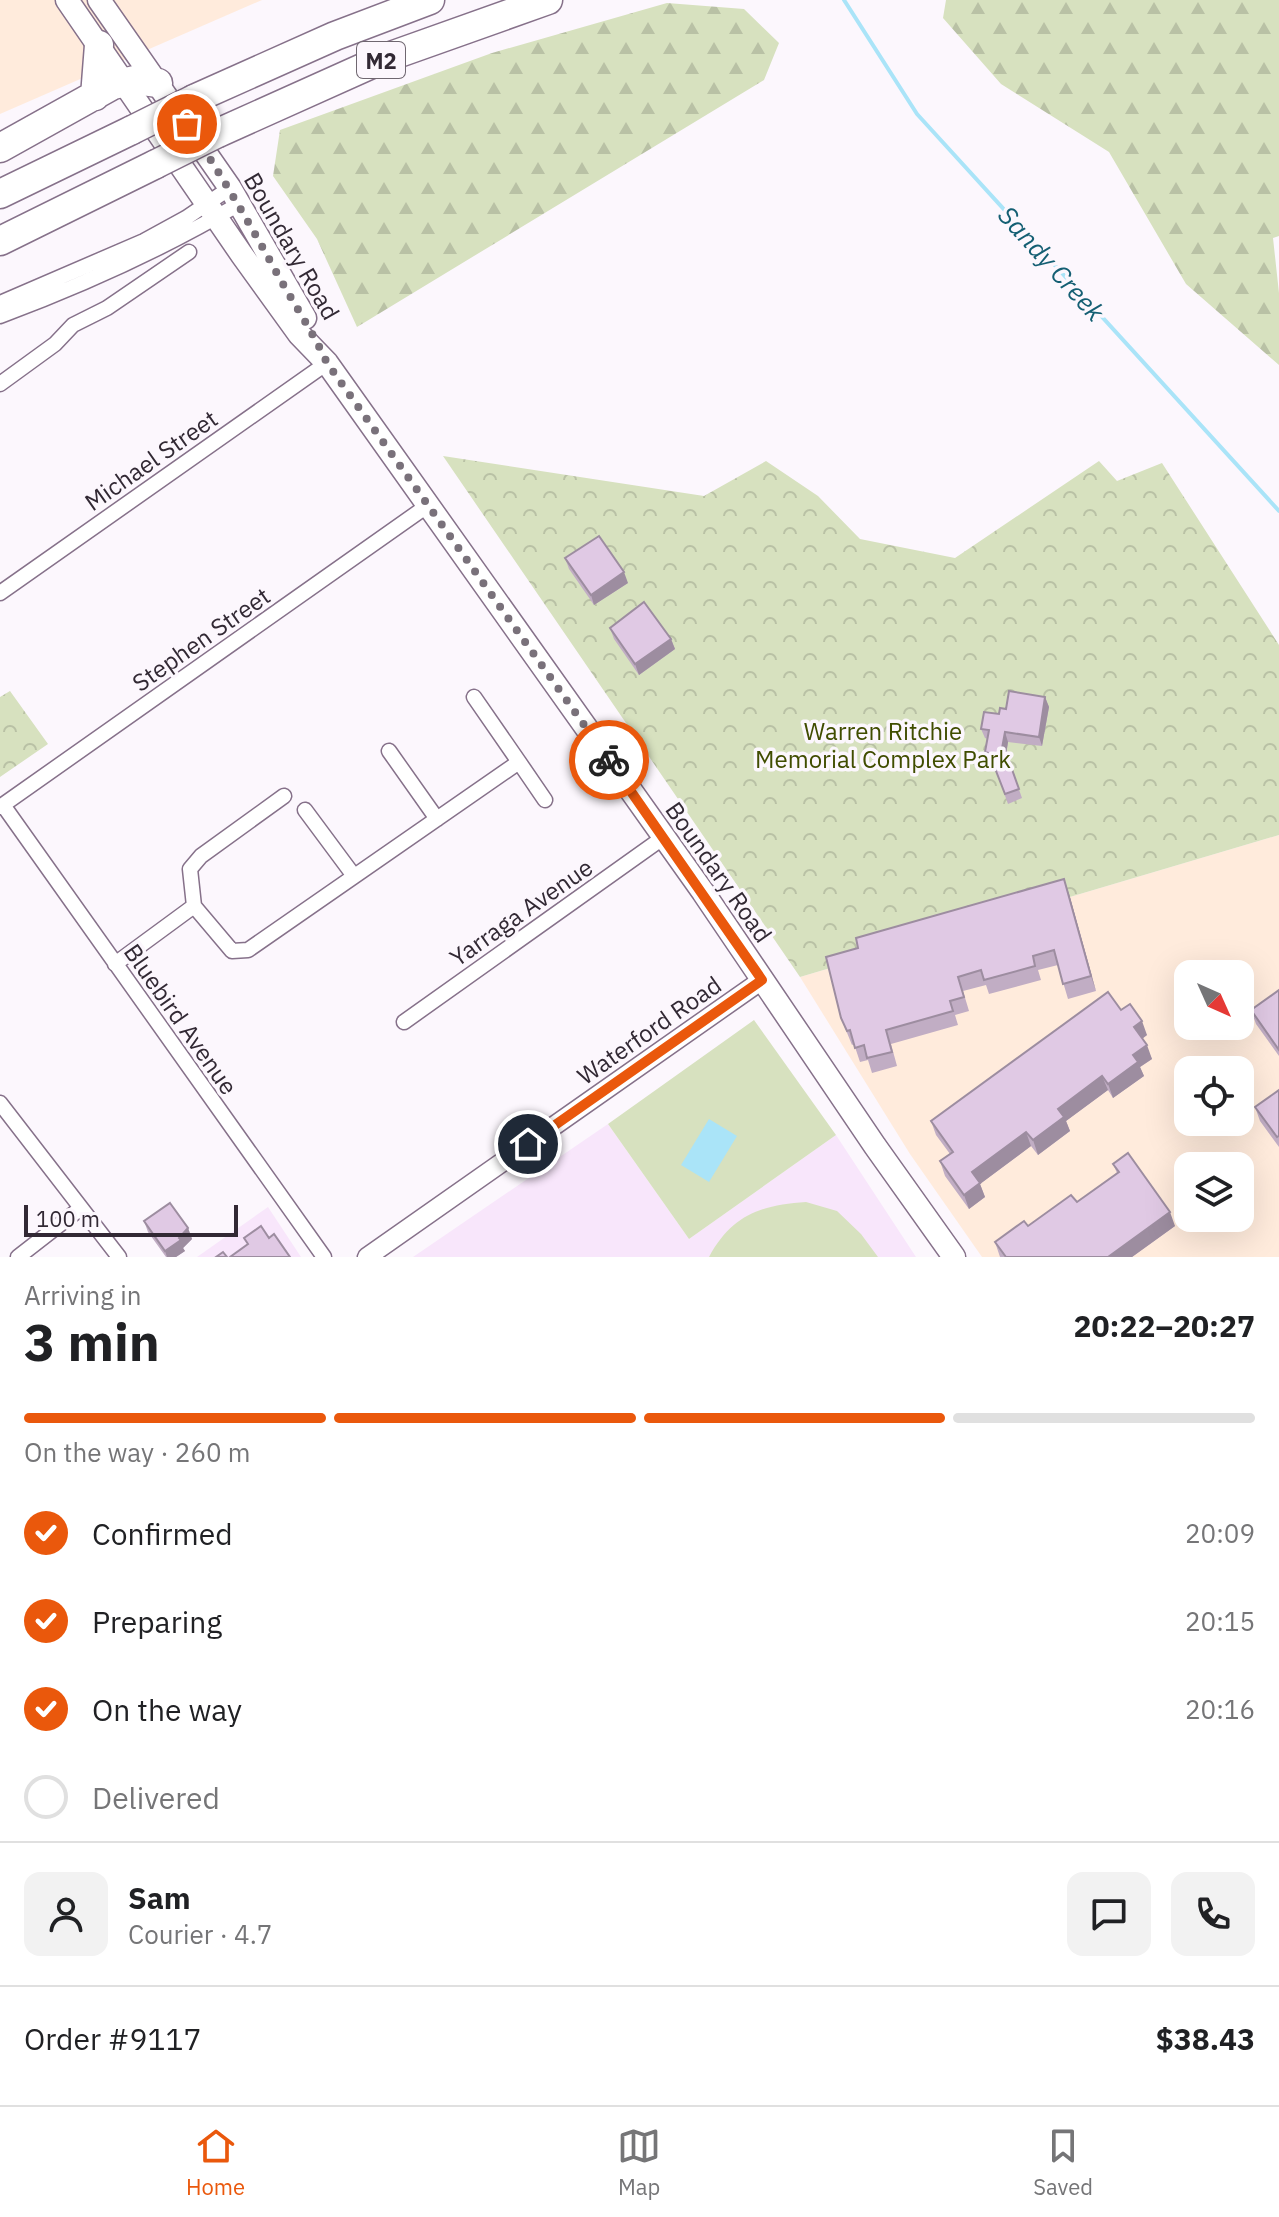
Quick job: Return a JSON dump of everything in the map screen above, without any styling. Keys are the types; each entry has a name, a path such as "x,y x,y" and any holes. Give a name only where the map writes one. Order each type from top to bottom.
{"highway":[{"name":"M2","path":"0,194 194,99 335,36 430,0"},
{"name":"M2","path":"0,241 218,133 385,58 548,0"},
{"path":"95,96 99,45"},
{"path":"0,148 124,81 158,83"}],"main road":[{"name":"Boundary Road","path":"67,0 211,211 299,334 327,363 664,837 954,1257"},
{"name":"Boundary Road","path":"99,0 235,196 292,299 310,325 327,363"}],"street":[{"path":"0,316 92,280 188,234 211,211 235,196"},
{"path":"0,303 144,241 186,218 211,211"},
{"path":"0,384 55,344 73,325 107,308 189,252"},
{"name":"Michael Street","path":"0,593 327,363"},
{"name":"Stephen Street","path":"1,806 427,506"},
{"path":"474,697 545,800"},
{"path":"389,751 437,819"},
{"path":"284,796 201,856 190,869 194,906 232,951 248,950 519,762"},
{"name":"Bluebird Avenue","path":"1,806 324,1257"},
{"path":"305,810 354,876"},
{"name":"Yarraga Avenue","path":"404,1022 664,837"},
{"path":"115,964 194,906"},
{"name":"Waterford Road","path":"367,1257 762,980"},
{"path":"0,1103 119,1257"},
{"path":"18,1257 81,1208"}],"shaded area":[{"path":"0,0 262,0 0,114"},
{"path":"1279,835 1279,1257 982,1257 910,1154 800,977"},
{"path":"608,1124 689,1239 836,1135 916,1257 413,1257"},
{"path":"268,1207 301,1257 197,1257"}],"green space":[{"path":"946,0 1279,0 1279,236 1273,238 1279,293 1279,365 1186,284 1109,152 1001,84 943,18"},
{"path":"667,3 744,9 779,43 764,80 357,327 317,239 273,176 280,130 492,53"},
{"name":"Warren Ritchie Memorial Complex Park","path":"443,456 704,496 766,461 818,496 860,539 955,558 1099,461 1117,481 1162,463 1279,645 1279,835 800,977"},
{"path":"10,691 48,744 0,777 0,697"},
{"path":"754,1020 836,1135 689,1239 608,1124"},
{"path":"806,1202 837,1211 861,1234 878,1257 709,1257 728,1231 749,1215 775,1206"}],"water":[{"path":"709,1119 737,1136 709,1182 681,1165"}],"building":[{"path":"599,536 624,572 591,595 565,558"},
{"path":"644,602 671,639 635,664 610,628"},
{"path":"1009,691 1045,697 1039,737 1005,732 999,765 1009,761 1019,789 1005,794 989,753 985,752 989,730 981,729 984,712 999,714 1000,708 1006,709"},
{"path":"1064,879 1091,976 1063,984 1054,950 1033,956 1035,966 984,980 981,970 958,977 964,997 950,1001 953,1011 886,1030 892,1052 867,1058 864,1045 855,1048 850,1030 847,1031 841,1018 826,957 858,948 856,938"},
{"path":"1279,990 1279,1050 1254,1014 1254,1008"},
{"path":"1108,992 1121,1010 1130,1004 1142,1021 1134,1027 1147,1045 1133,1055 1138,1062 1108,1084 1102,1076 1058,1109 1064,1117 1033,1140 1026,1132 972,1172 980,1183 964,1195 940,1161 953,1152 931,1121"},
{"path":"1279,1090 1279,1136 1277,1137 1255,1107"},
{"path":"1128,1153 1170,1212 1108,1257 1006,1257 995,1242 1024,1221 1028,1226 1071,1195 1077,1202 1119,1172 1113,1164"},
{"path":"170,1203 188,1228 179,1238 181,1240 165,1251 144,1221"},
{"path":"261,1226 269,1238 274,1234 290,1257 230,1257 248,1244 244,1238"}],"waterway":[{"name":"Sandy Creek","path":"844,0 917,114 1279,511"}],"way so far":[{"path":"187,124 245,213 292,299 310,325 327,363 609,760"}],"route":[{"path":"528,1144 762,980 609,760"}]}
